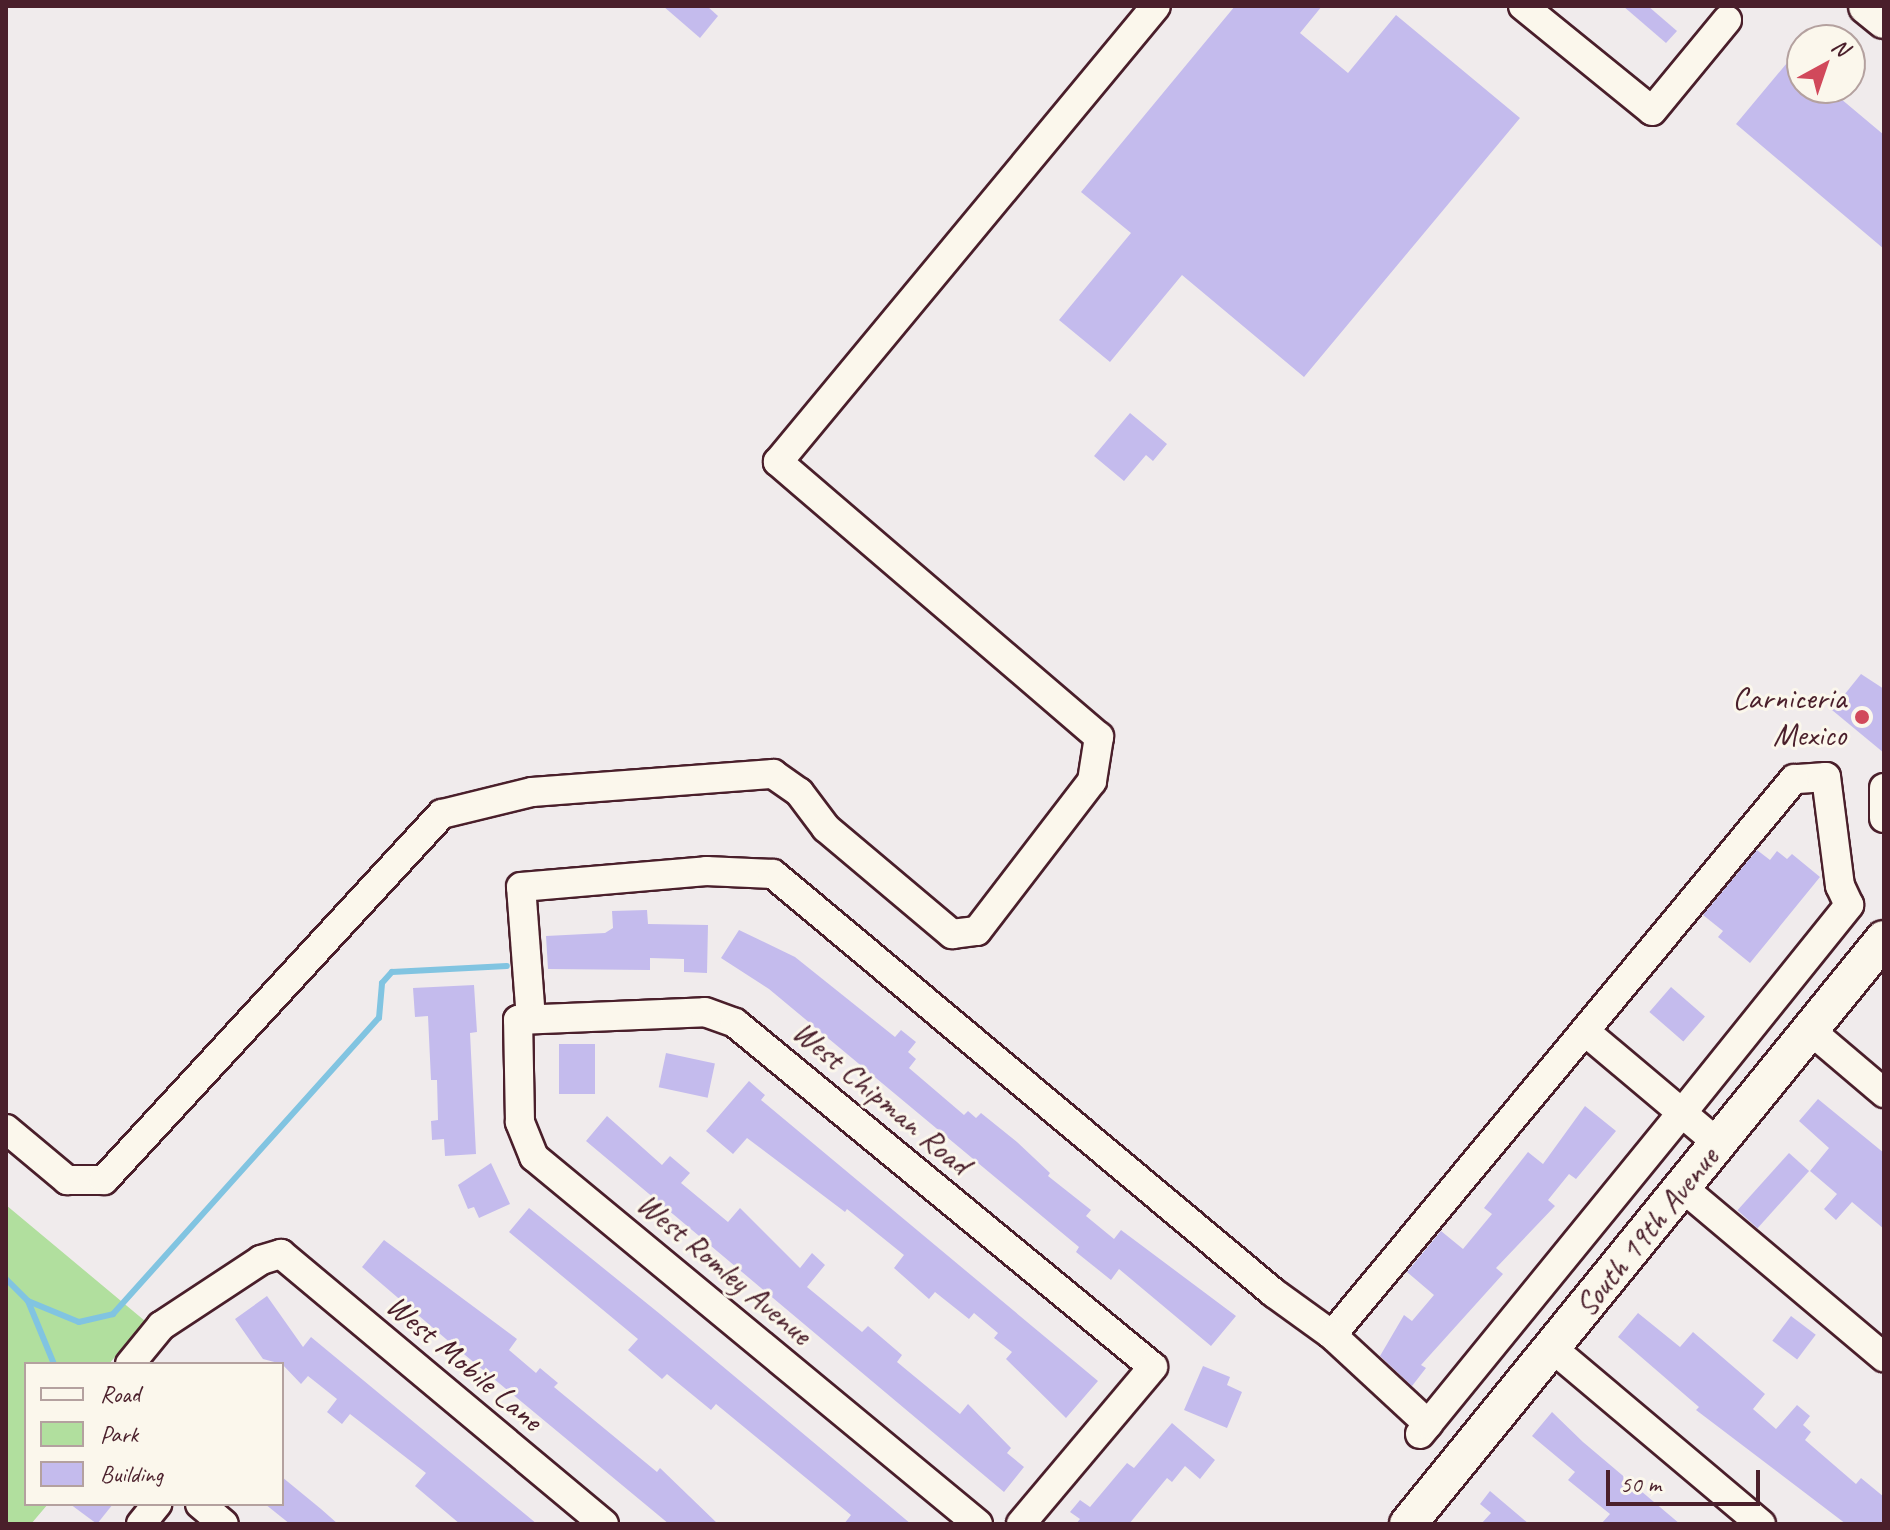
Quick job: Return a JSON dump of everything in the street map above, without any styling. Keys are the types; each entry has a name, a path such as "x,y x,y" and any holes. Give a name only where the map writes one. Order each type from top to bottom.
{"main road":[{"path":"1867,6 1884,20"},
{"name":"South 19th Avenue","path":"1423,1519 1552,1348 1884,939"}],"street":[{"path":"6,1129 67,1180 104,1180 442,814 532,792 773,774 799,792 826,828 952,934 977,931 1092,781 1099,737 778,462 1156,6"},
{"path":"1523,6 1652,111 1727,20"},
{"path":"1826,777 1840,886 1849,905 1424,1429 1332,1335 1587,1033 1794,779 1826,777"},
{"path":"1884,788 1884,818"},
{"name":"West Romley Avenue","path":"978,1524 534,1157 520,1122 524,1019 521,887 706,871 773,874 1274,1293 1332,1335"},
{"name":"West Chipman Road","path":"524,1019 705,1012 735,1023 1153,1367 1021,1524"},
{"path":"1811,1031 1884,1093"},
{"path":"1587,1033 1719,1144"},
{"path":"1683,1188 1884,1357"},
{"name":"West Mobile Lane","path":"132,1362 161,1326 261,1260 281,1254 604,1524"},
{"path":"1552,1348 1761,1524"},
{"path":"141,1524 155,1506"},
{"path":"202,1506 224,1524"}],"green space":[{"path":"6,1205 145,1321 111,1362 24,1362 24,1506 46,1506 31,1524 6,1524"}],"building":[{"path":"663,6 707,6 718,16 700,38"},
{"path":"1235,6 1322,6 1300,33 1348,73 1396,15 1520,118 1304,377 1182,275 1110,362 1059,320 1131,233 1081,192"},
{"path":"1623,6 1648,6 1677,31 1666,43"},
{"path":"1786,64 1786,104 1847,104 1884,135 1884,249 1736,124"},
{"path":"1130,413 1167,444 1153,461 1146,455 1124,481 1094,456"},
{"name":"Carniceria Mexico","path":"1861,674 1884,689 1884,753 1832,710"},
{"path":"1757,850 1770,860 1777,851 1787,859 1792,854 1820,877 1750,963 1718,937 1723,931 1703,915"},
{"path":"647,910 648,924 708,925 707,973 684,972 684,959 650,958 650,970 548,969 546,936 605,933 613,928 612,911"},
{"path":"739,930 795,957 895,1037 901,1030 916,1042 908,1052 916,1059 909,1068 964,1115 968,1111 976,1118 981,1113 1050,1173 1048,1176 1091,1210 1086,1216 1114,1239 1121,1230 1236,1316 1211,1346 1119,1269 1111,1280 1076,1252 1079,1247 769,989 721,958"},
{"path":"474,985 477,1032 470,1033 476,1154 445,1156 444,1139 432,1140 431,1121 438,1120 437,1080 431,1080 428,1016 415,1017 413,988"},
{"path":"1671,987 1705,1017 1683,1041 1649,1012"},
{"path":"559,1044 595,1044 595,1094 559,1094"},
{"path":"666,1053 715,1063 708,1098 659,1087"},
{"path":"749,1081 765,1095 761,1100 1098,1381 1066,1418 1006,1359 1012,1352 994,1338 998,1333 974,1313 969,1319 935,1292 929,1299 894,1268 904,1255 847,1209 845,1212 747,1138 733,1154 706,1131"},
{"path":"1818,1099 1884,1153 1884,1229 1852,1202 1836,1220 1824,1209 1837,1194 1810,1171 1829,1148 1799,1121"},
{"path":"1585,1106 1616,1131 1576,1179 1569,1174 1548,1200 1555,1206 1496,1268 1503,1274 1421,1365 1426,1368 1412,1386 1380,1356 1404,1315 1412,1321 1434,1295 1407,1272 1441,1231 1463,1249 1492,1214 1484,1208 1528,1152 1543,1164"},
{"path":"607,1116 662,1165 670,1156 690,1173 681,1183 728,1222 740,1208 800,1268 812,1253 825,1265 807,1287 862,1332 868,1326 902,1355 897,1362 960,1414 968,1404 1011,1448 1007,1453 1024,1467 1004,1492 586,1141"},
{"path":"1789,1153 1809,1171 1758,1228 1737,1210"},
{"path":"491,1163 510,1204 479,1218 474,1207 468,1209 458,1185"},
{"path":"529,1208 911,1524 844,1524 851,1515 716,1404 711,1410 667,1374 662,1379 628,1350 638,1339 509,1232"},
{"path":"384,1240 517,1339 509,1350 536,1373 540,1368 558,1383 554,1387 657,1472 660,1468 718,1524 669,1524 453,1345 362,1267"},
{"path":"267,1296 303,1347 311,1337 537,1524 460,1524 415,1486 426,1473 350,1414 342,1424 327,1412 337,1399 308,1376 301,1384 284,1366 284,1362 263,1359 235,1319"},
{"path":"1638,1313 1680,1347 1693,1332 1765,1394 1753,1409 1776,1429 1797,1405 1810,1416 1803,1425 1811,1432 1805,1440 1856,1484 1861,1478 1884,1497 1884,1524 1846,1524 1696,1410 1699,1407 1618,1337"},
{"path":"1791,1316 1816,1335 1797,1359 1772,1341"},
{"path":"1203,1366 1230,1377 1227,1385 1242,1392 1227,1428 1184,1410"},
{"path":"1552,1412 1680,1524 1601,1524 1610,1514 1568,1480 1575,1472 1532,1436"},
{"path":"1172,1423 1215,1460 1200,1479 1185,1466 1172,1482 1167,1478 1129,1524 1076,1524 1080,1519 1070,1512 1080,1500 1090,1507 1127,1463 1134,1468"},
{"path":"284,1479 338,1524 290,1524 268,1506 284,1506"},
{"path":"1490,1491 1529,1524 1481,1524 1491,1513 1480,1504"},
{"path":"73,1506 111,1506 97,1524"}],"waterway":[{"path":"28,1301 79,1322 113,1314 379,1018 382,983 392,972 507,966"},
{"path":"6,1279 28,1301 53,1362"}],"place":[{"name":"Carniceria Mexico","path":"1862,717"}]}
